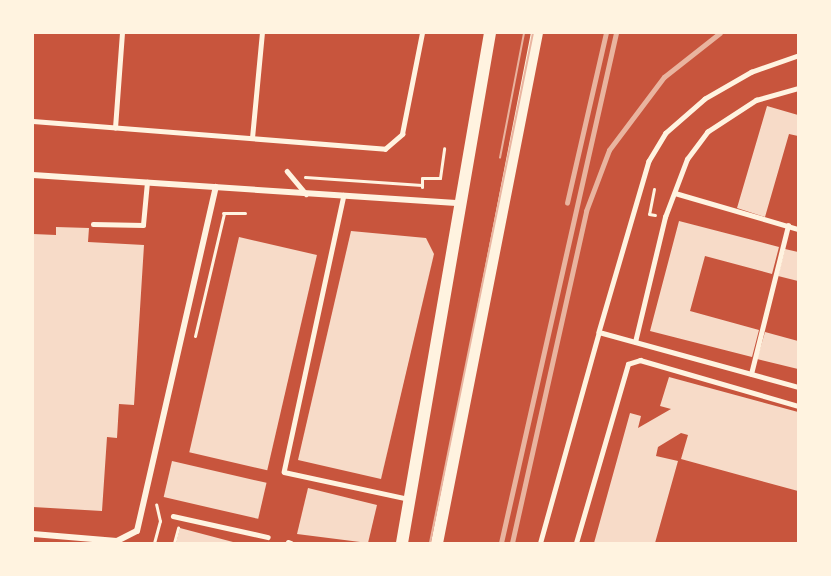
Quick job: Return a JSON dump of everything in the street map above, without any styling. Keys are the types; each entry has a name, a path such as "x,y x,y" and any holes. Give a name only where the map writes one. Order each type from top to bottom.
{"main road":[{"path":"402,543 490,33"},
{"path":"437,543 537,33"}],"street":[{"path":"33,175 461,203"},
{"path":"33,534 117,541 137,531 216,187"}],"lane":[{"path":"115,128 122,33"},
{"path":"252,138 262,33"},
{"path":"33,121 385,149 402,134 422,33"},
{"path":"540,543 650,161 666,133 705,99 752,72 798,56"},
{"path":"635,342 675,193 687,159 707,132 756,100 798,88"},
{"path":"287,171 306,194"},
{"path":"93,224 143,225 147,182"},
{"path":"675,193 798,229"},
{"path":"344,195 284,472 410,499"},
{"path":"752,374 788,226"},
{"path":"599,332 798,387"},
{"path":"576,543 628,364 640,360 798,406"},
{"path":"173,516 268,537"}],"path":[{"path":"421,194 422,178 440,178 444,148"},
{"path":"291,176 422,185"},
{"path":"649,214 654,189"},
{"path":"154,543 160,522 156,503"},
{"path":"174,543 181,517"}],"building":[{"path":"767,106 798,115 798,136 789,134 765,217 737,208"},
{"path":"679,221 779,247 772,274 705,256 690,311 759,330 752,357 650,331"},
{"path":"56,227 89,228 88,242 144,245 134,405 119,404 117,438 107,437 102,511 33,507 33,234 56,235"},
{"path":"351,231 426,238 434,254 381,479 298,460"},
{"path":"239,237 317,255 267,470 189,452"},
{"path":"785,249 798,252 798,281 778,276"},
{"path":"765,332 798,341 798,369 757,359"},
{"path":"669,377 798,412 798,491 681,459 688,435 681,433 658,447 656,456 678,461 655,543 594,543 630,413 641,416 638,428 671,409 660,406"},
{"path":"172,461 267,483 258,519 164,497"},
{"path":"308,488 377,505 368,543 297,534"},
{"path":"180,528 233,542 233,543 176,543"}],"tram line":[{"path":"500,158 524,33"},
{"path":"430,543 533,33"}],"railway":[{"path":"567,203 606,33"},
{"path":"501,543 616,33"},
{"path":"512,543 586,211 609,150 664,77 720,33"}]}
